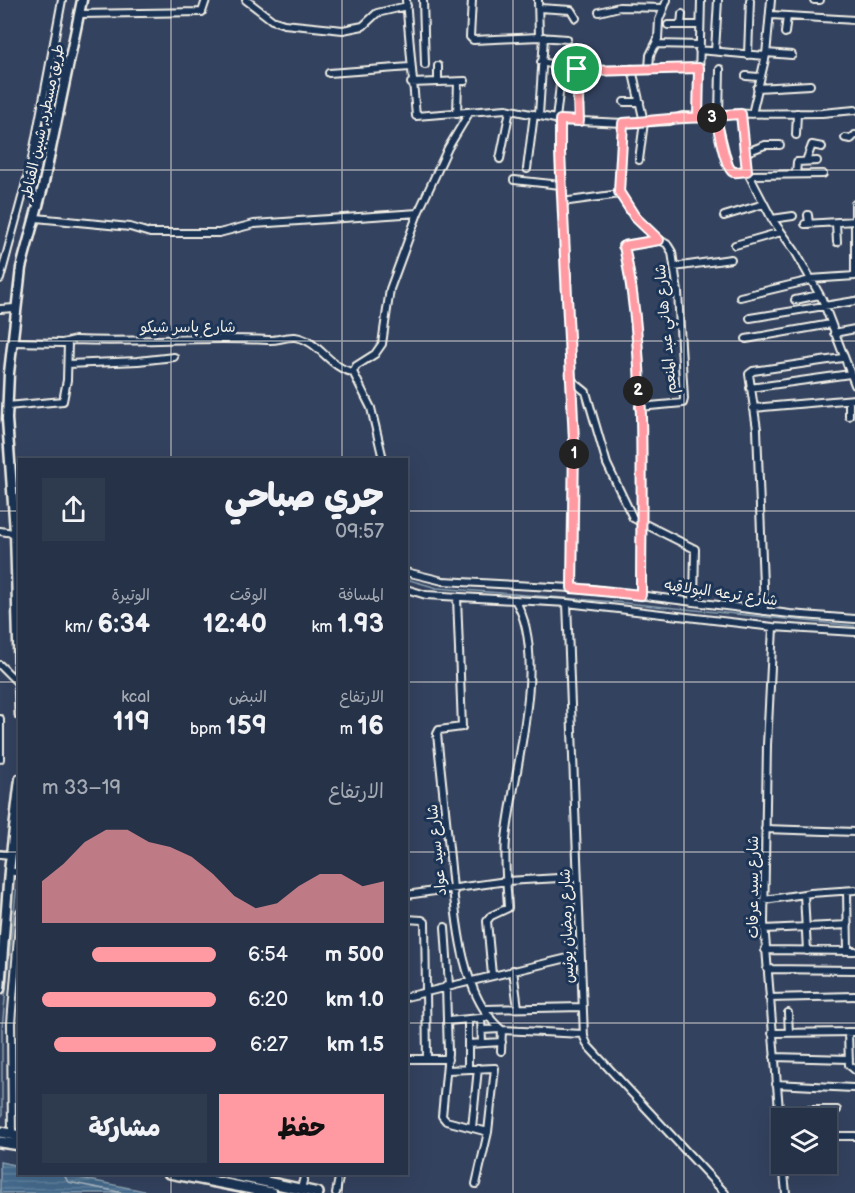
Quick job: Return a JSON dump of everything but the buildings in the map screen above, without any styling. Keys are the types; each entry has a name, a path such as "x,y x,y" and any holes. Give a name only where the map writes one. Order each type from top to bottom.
{"main road":[{"name":"طريق مسطرد, شبين القناطر","path":"18,683 18,586 15,532 4,456 5,370 12,342 13,308 21,268 36,218 82,0"},
{"path":"0,989 9,871 18,796"},
{"path":"0,1132 16,1135"},
{"path":"0,1142 18,1145"},
{"path":"179,1175 272,1193"},
{"path":"234,1175 318,1193"}],"street":[{"path":"0,279 31,164 62,0"},
{"path":"79,14 202,12 206,0"},
{"path":"246,0 272,20 284,24 343,30 363,26 377,13 406,3 411,48 411,83 416,116 510,110 558,119 623,123 670,121 682,116 855,110"},
{"path":"423,0 425,65"},
{"path":"472,0 470,37 473,40 542,37 567,39"},
{"path":"527,169 536,115 541,62 542,37 538,0"},
{"path":"649,68 649,57 656,44 659,20 667,0"},
{"path":"698,117 700,0"},
{"path":"715,51 718,0"},
{"path":"748,55 750,0"},
{"path":"752,114 765,55 771,0"},
{"path":"814,0 820,0"},
{"path":"598,12 619,7 664,8"},
{"path":"539,8 571,10 576,18"},
{"path":"681,25 682,14"},
{"path":"771,15 855,20"},
{"path":"785,33 787,16"},
{"path":"668,25 700,25"},
{"path":"656,44 748,55 792,55"},
{"path":"541,62 591,71 699,68"},
{"path":"438,66 438,82"},
{"path":"329,73 410,67"},
{"path":"577,69 579,121"},
{"path":"632,69 644,122 639,160"},
{"path":"720,69 718,116 729,167 734,172 823,174"},
{"path":"746,76 759,76"},
{"path":"411,83 461,82 457,114"},
{"path":"572,588 575,498 558,119 560,85 578,85"},
{"path":"757,88 810,85"},
{"path":"624,102 640,102"},
{"path":"500,159 510,110"},
{"path":"383,458 371,408 353,372 356,366 375,354 382,344 390,289 417,213 448,148 469,112"},
{"path":"796,135 797,113"},
{"path":"741,114 748,173 772,219 819,295 842,358 855,385"},
{"path":"562,202 620,194 618,183 623,123"},
{"path":"845,138 852,139 855,135"},
{"path":"744,153 765,145 780,145"},
{"path":"806,161 812,145 822,147"},
{"path":"796,174 797,162 817,161"},
{"path":"514,180 561,185"},
{"name":"شارع هاني عبد المنعم","path":"620,194 635,217 659,240 666,242 671,250 674,267 684,401 639,407"},
{"path":"724,216 764,204"},
{"path":"740,297 810,279 855,274 855,204"},
{"path":"36,218 130,227 158,234 183,231 219,233 254,224 417,213"},
{"path":"808,215 807,224 855,221"},
{"path":"772,219 793,216"},
{"path":"836,223 837,242"},
{"path":"735,245 781,232"},
{"path":"641,595 639,407 633,294 622,246 659,240"},
{"path":"674,267 732,259"},
{"path":"795,300 819,295"},
{"path":"750,318 855,301"},
{"path":"1,309 13,308"},
{"path":"746,339 831,324"},
{"path":"834,333 855,329"},
{"name":"شارع ياسر شيكو","path":"12,342 159,338 178,342 216,337 270,340 293,337 315,348 338,368 353,372"},
{"path":"5,411 63,401 68,364 68,342"},
{"path":"68,364 138,362 174,357"},
{"path":"764,611 758,442 749,374 753,371 842,358"},
{"path":"750,388 850,374"},
{"path":"570,379 585,389 610,473 633,518 695,549 694,601"},
{"path":"753,408 852,400 849,416"},
{"path":"0,531 15,532"},
{"name":"شارع ترعه البولاقيه","path":"408,572 443,581 572,588 764,611 855,619"},
{"name":"شارع ترعه البولاقيه","path":"408,590 426,595 567,603 773,627 855,632"},
{"name":"شارع سيد عواد","path":"457,597 462,727 439,730 437,734 459,934 471,980 484,1009 501,1029"},
{"path":"492,975 487,921 491,916 508,910 506,837 525,725 528,669 525,617 515,600"},
{"name":"شارع رمضان يونس","path":"567,603 583,1034"},
{"name":"شارع سيد عرفات","path":"773,627 765,829 764,929 778,1108"},
{"path":"0,664 18,683"},
{"path":"0,719 0,759"},
{"path":"765,829 855,831"},
{"path":"0,854 11,855"},
{"path":"9,871 18,873"},
{"path":"408,895 507,881 577,877"},
{"path":"764,900 855,890"},
{"path":"765,950 852,951 847,891"},
{"path":"804,894 807,951"},
{"path":"408,919 425,922 427,1059"},
{"path":"764,929 806,927 850,921"},
{"path":"445,927 448,1059 443,1118 488,1132"},
{"path":"16,1135 18,950"},
{"path":"408,997 471,980 580,955"},
{"path":"767,969 855,970"},
{"path":"513,970 518,1008"},
{"path":"769,998 855,996"},
{"path":"484,1009 582,1007"},
{"path":"788,1014 789,1033"},
{"path":"448,1021 490,1017"},
{"path":"481,1018 482,1043"},
{"path":"468,1019 468,1069"},
{"path":"501,1029 501,1051"},
{"path":"482,1030 583,1034 588,1046 725,1193"},
{"path":"772,1033 852,1032 849,1059 850,1068 855,1070"},
{"path":"468,1044 502,1042"},
{"path":"774,1057 849,1059"},
{"path":"408,1059 448,1059"},
{"path":"472,1128 478,1068"},
{"path":"447,1070 495,1068 488,1132 476,1184"},
{"path":"776,1084 853,1088"},
{"path":"837,1136 855,1136"},
{"path":"784,1174 786,1193"},
{"path":"301,1190 305,1175"},
{"path":"336,1193 340,1175"}],"water":[{"path":"0,1162 18,1166 18,1175 65,1175 154,1193 0,1193"}],"waterway":[{"path":"408,580 437,588 615,602 855,626"},
{"path":"2,1116 2,1028 18,874"}],"route":[{"path":"577,69 579,121 560,120 568,354 574,441 572,588 641,595 639,407 633,294 624,246 659,240 635,217 619,192 623,123 670,121 682,116 713,118 716,117 729,167 736,172 747,171 741,114 722,114 716,117 715,118 713,118 698,117 699,68 591,71 577,69"}]}
